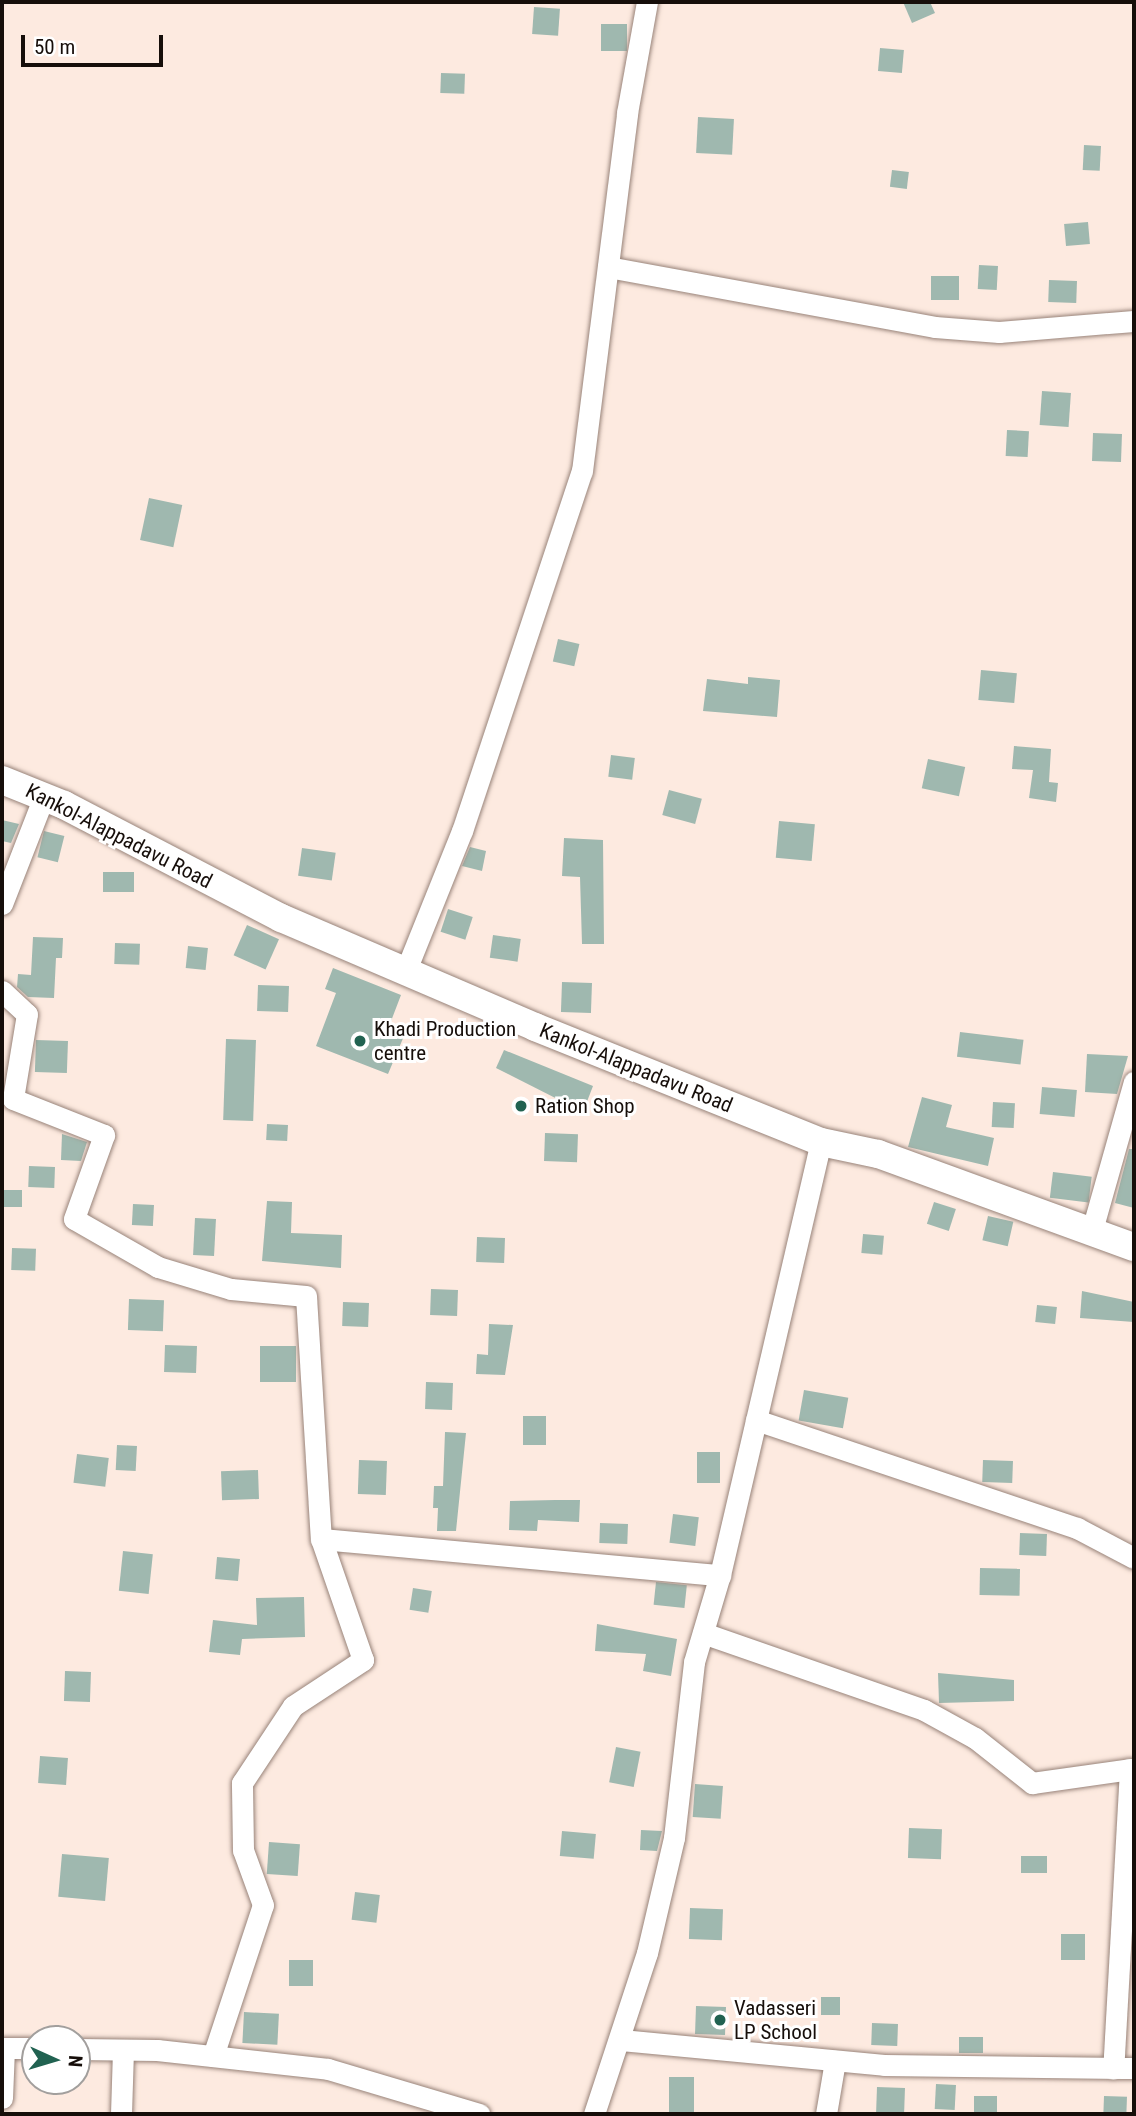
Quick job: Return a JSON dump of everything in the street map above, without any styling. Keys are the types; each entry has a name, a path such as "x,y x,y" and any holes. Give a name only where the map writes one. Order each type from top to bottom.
{"main road":[{"name":"Kankol-Alappadavu Road","path":"2,780 44,796 281,918 821,1142 878,1154 1134,1247"}],"street":[{"path":"406,970 462,831 582,471 608,267 648,2"},
{"path":"608,267 935,327 999,332 1134,321"},
{"path":"2,904 44,796"},
{"path":"2,991 27,1014 13,1099 104,1135 74,1219 158,1268 232,1289 306,1296 321,1539 363,1660 293,1706 242,1783 243,1850 263,1905 213,2056"},
{"path":"1092,1230 1134,1082"},
{"path":"594,2114 621,2040 674,1838 681,1745 703,1633 720,1575 821,1142"},
{"path":"756,1420 1077,1528 1134,1558"},
{"path":"321,1539 720,1575"},
{"path":"621,2040 835,2061 1124,2068 1130,1769 1032,1783 975,1738 924,1710 703,1633"},
{"path":"2,2098 3,2048 21,2048"},
{"path":"91,2049 213,2056 328,2069 479,2114"},
{"path":"121,2114 123,2050"},
{"path":"825,2114 835,2061"}],"building":[{"path":"903,2 930,2 935,13 912,23"},
{"path":"534,7 560,9 558,36 532,34"},
{"path":"601,24 627,24 627,51 601,51"},
{"path":"880,48 904,50 902,73 878,71"},
{"path":"441,73 465,74 464,94 440,93"},
{"path":"698,117 734,119 732,155 696,153"},
{"path":"1084,145 1101,146 1100,171 1083,170"},
{"path":"892,170 909,172 907,189 890,187"},
{"path":"1088,222 1090,244 1066,246 1064,224"},
{"path":"979,265 998,266 997,290 978,289"},
{"path":"931,276 959,276 959,300 931,300"},
{"path":"1049,280 1077,281 1076,303 1048,302"},
{"path":"1042,391 1071,393 1069,427 1040,425"},
{"path":"1007,430 1029,431 1028,457 1006,456"},
{"path":"1093,433 1122,434 1121,462 1092,461"},
{"path":"149,498 182,505 173,547 140,540"},
{"path":"558,639 579,644 574,666 553,661"},
{"path":"981,670 1017,673 1014,703 978,700"},
{"path":"748,677 780,680 777,717 703,711 707,679 748,684"},
{"path":"1014,746 1051,749 1049,782 1058,783 1056,802 1029,798 1033,770 1012,769"},
{"path":"611,755 635,758 632,780 608,777"},
{"path":"928,759 965,767 959,796 922,788"},
{"path":"669,790 702,799 695,824 662,815"},
{"path":"2,820 19,824 11,843 2,841"},
{"path":"779,821 815,824 812,861 776,858"},
{"path":"44,831 64,836 58,862 37,857"},
{"path":"564,838 603,840 604,944 582,944 580,877 562,876"},
{"path":"470,847 486,851 482,871 462,866"},
{"path":"302,848 336,853 332,880 298,876"},
{"path":"103,872 134,872 134,892 103,892"},
{"path":"448,909 473,917 465,940 441,932"},
{"path":"247,925 279,939 266,969 234,955"},
{"path":"493,935 521,939 518,962 490,958"},
{"path":"33,937 63,938 62,958 56,958 54,998 28,997 17,987 18,974 31,975"},
{"path":"115,943 140,944 139,965 114,964"},
{"path":"188,946 208,948 206,970 186,968"},
{"path":"333,968 401,995 388,1029 404,1036 388,1074 316,1046 336,993 325,989"},
{"path":"562,982 592,983 591,1013 561,1012"},
{"path":"258,985 289,986 288,1012 257,1011"},
{"path":"960,1032 1024,1040 1020,1065 957,1057"},
{"path":"226,1039 256,1040 253,1121 223,1120"},
{"path":"36,1040 68,1041 67,1073 35,1072"},
{"path":"504,1050 593,1086 583,1112 496,1068"},
{"path":"1087,1054 1128,1056 1117,1094 1085,1092"},
{"path":"1042,1087 1077,1090 1075,1117 1040,1114"},
{"path":"922,1097 952,1105 946,1127 994,1138 988,1166 908,1147"},
{"path":"993,1102 1015,1103 1014,1128 992,1127"},
{"path":"267,1124 288,1125 287,1141 266,1140"},
{"path":"545,1133 578,1134 577,1162 544,1161"},
{"path":"62,1134 87,1142 81,1161 61,1160"},
{"path":"1129,1149 1134,1149 1134,1208 1115,1203"},
{"path":"29,1166 55,1167 54,1188 28,1187"},
{"path":"1053,1172 1092,1177 1089,1203 1050,1198"},
{"path":"2,1190 22,1190 22,1207 2,1207"},
{"path":"267,1201 292,1202 291,1233 342,1235 341,1268 262,1261"},
{"path":"934,1202 956,1209 949,1231 927,1224"},
{"path":"133,1204 154,1205 153,1226 132,1225"},
{"path":"988,1216 1013,1222 1008,1246 982,1240"},
{"path":"195,1218 216,1219 214,1256 193,1255"},
{"path":"863,1234 884,1236 882,1255 861,1253"},
{"path":"477,1237 505,1238 504,1263 476,1262"},
{"path":"12,1248 36,1249 35,1271 11,1270"},
{"path":"431,1289 458,1290 457,1316 430,1315"},
{"path":"1082,1291 1134,1302 1134,1322 1080,1318"},
{"path":"129,1299 164,1300 163,1331 128,1330"},
{"path":"343,1302 369,1303 368,1327 342,1326"},
{"path":"1037,1305 1057,1307 1055,1324 1035,1322"},
{"path":"489,1324 513,1325 505,1375 476,1374 477,1354 488,1355"},
{"path":"165,1345 197,1346 196,1373 164,1372"},
{"path":"260,1346 296,1346 296,1382 260,1382"},
{"path":"426,1382 453,1383 452,1410 425,1409"},
{"path":"804,1390 848,1398 843,1428 799,1421"},
{"path":"523,1416 546,1416 546,1445 523,1445"},
{"path":"445,1432 466,1433 456,1531 437,1531 438,1508 433,1508 434,1486 443,1486"},
{"path":"117,1445 137,1446 136,1471 116,1470"},
{"path":"697,1452 720,1452 720,1483 697,1483"},
{"path":"77,1454 109,1458 105,1487 73,1483"},
{"path":"359,1460 387,1461 386,1495 358,1494"},
{"path":"983,1460 1013,1461 1012,1483 982,1482"},
{"path":"258,1470 259,1499 222,1500 221,1471"},
{"path":"580,1500 579,1522 538,1520 537,1531 509,1530 510,1501"},
{"path":"673,1514 699,1517 695,1546 669,1543"},
{"path":"600,1523 628,1524 627,1544 599,1543"},
{"path":"1020,1533 1047,1534 1046,1556 1019,1555"},
{"path":"123,1551 153,1554 149,1594 119,1591"},
{"path":"217,1557 240,1559 238,1581 215,1579"},
{"path":"980,1568 1020,1569 1020,1596 980,1595"},
{"path":"656,1582 687,1585 684,1608 654,1605"},
{"path":"413,1588 432,1591 428,1613 410,1610"},
{"path":"304,1597 305,1637 242,1639 240,1655 209,1652 213,1620 257,1625 256,1598"},
{"path":"597,1624 677,1639 671,1676 643,1671 646,1654 595,1651"},
{"path":"65,1671 91,1672 90,1702 64,1701"},
{"path":"938,1673 1014,1680 1014,1701 939,1703"},
{"path":"616,1747 641,1752 634,1787 609,1782"},
{"path":"40,1756 68,1758 66,1785 38,1783"},
{"path":"695,1784 723,1786 721,1819 693,1817"},
{"path":"909,1828 942,1829 941,1859 908,1858"},
{"path":"641,1830 662,1831 657,1851 640,1850"},
{"path":"562,1831 596,1834 594,1859 560,1856"},
{"path":"269,1842 300,1844 298,1876 267,1874"},
{"path":"62,1854 109,1858 105,1901 58,1897"},
{"path":"1021,1856 1047,1856 1047,1873 1021,1873"},
{"path":"355,1892 380,1895 376,1923 352,1920"},
{"path":"690,1908 723,1909 722,1940 689,1939"},
{"path":"1061,1934 1085,1934 1085,1960 1061,1960"},
{"path":"289,1960 313,1960 313,1986 289,1986"},
{"path":"821,1997 840,1997 840,2015 821,2015"},
{"path":"696,2006 726,2007 725,2035 695,2034"},
{"path":"244,2012 279,2014 277,2045 242,2043"},
{"path":"872,2023 898,2024 897,2046 871,2045"},
{"path":"959,2037 983,2037 983,2053 959,2053"},
{"path":"669,2077 694,2077 694,2112 669,2112"},
{"path":"936,2084 956,2085 955,2110 935,2109"},
{"path":"877,2087 905,2088 904,2114 876,2113"},
{"path":"974,2096 997,2096 997,2114 974,2114"},
{"path":"1104,2096 1127,2097 1126,2114 1103,2114"}],"place":[{"name":"Khadi Production centre","path":"360,1041"},
{"name":"Ration Shop","path":"521,1106"},
{"name":"Vadasseri LP School","path":"720,2020"}]}
